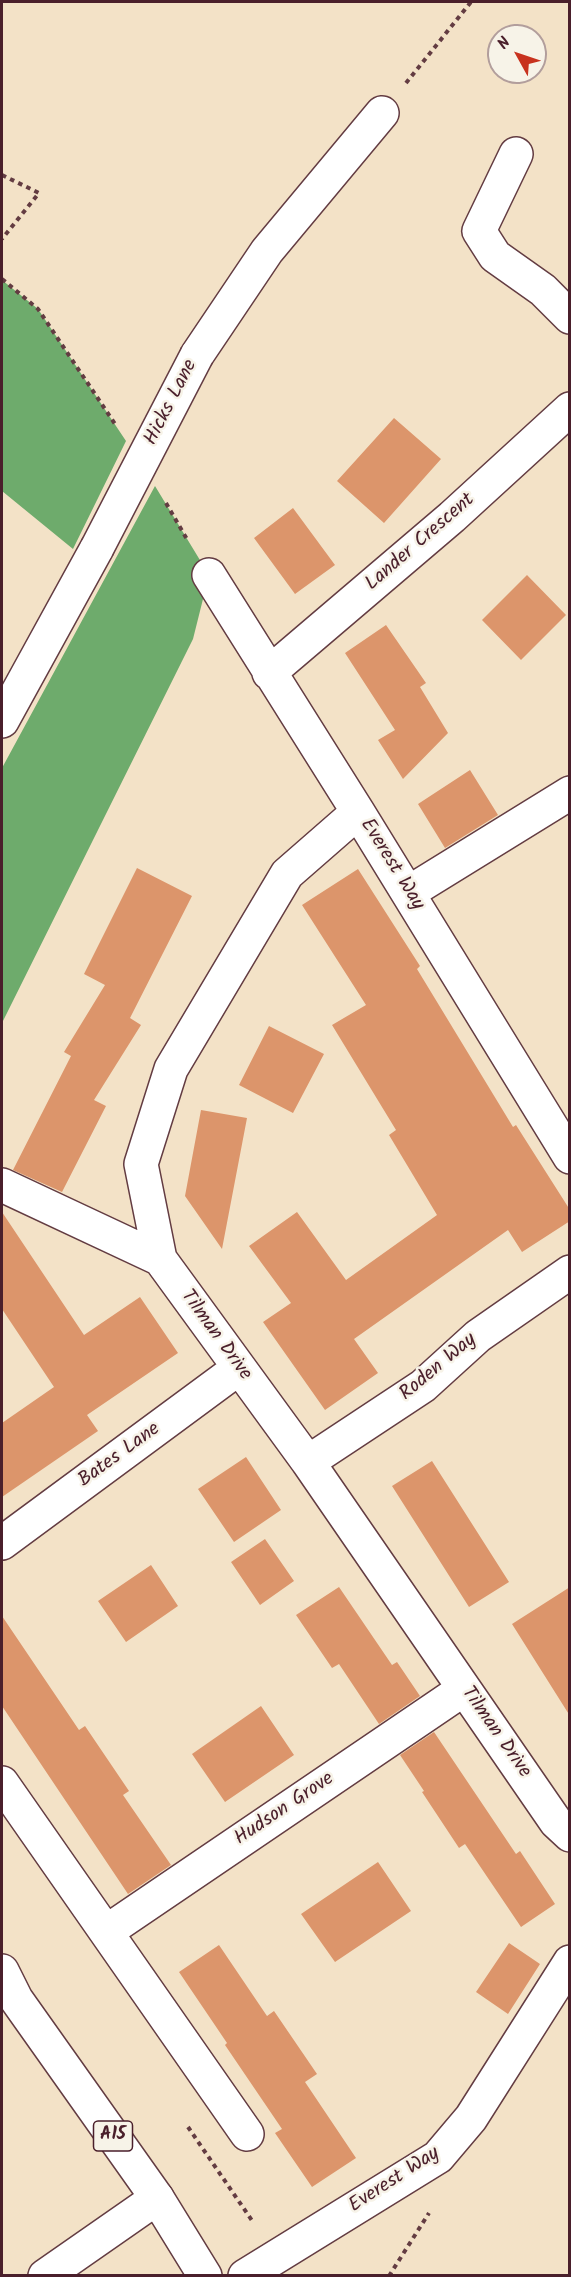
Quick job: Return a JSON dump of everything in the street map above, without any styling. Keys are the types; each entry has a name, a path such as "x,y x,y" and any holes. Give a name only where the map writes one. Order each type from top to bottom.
{"street":[{"name":"Hicks Lane","path":"2,721 97,548 197,355 267,251 382,112"},
{"path":"516,154 479,231 495,256 543,291 570,317"},
{"name":"Lander Crescent","path":"269,673 452,517 570,409"},
{"name":"Everest Way","path":"208,575 408,893 559,1115 570,1157"},
{"path":"408,893 570,793"},
{"name":"Tilman Drive","path":"358,812 287,874 171,1069 141,1164 160,1259 308,1462 556,1822 570,1835"},
{"path":"2,1185 160,1259"},
{"name":"Roden Way","path":"308,1462 423,1386 478,1336 570,1272"},
{"name":"Bates Lane","path":"2,1543 239,1368"},
{"name":"Hudson Grove","path":"106,1932 465,1689"},
{"path":"2,1783 247,2134"},
{"name":"Everest Way","path":"245,2276 438,2157 471,2118 570,1962"},
{"name":"A15","path":"6,1985 157,2198 205,2276"},
{"path":"45,2276 157,2198"}],"path":[{"path":"382,112 471,2"},
{"path":"2,175 39,193 2,239"},
{"path":"2,279 38,309 119,431"},
{"path":"161,496 208,575"}],"green space":[{"path":"2,280 38,309 126,441 73,549 2,491"},
{"path":"155,486 209,575 193,639 2,1023 2,768"}],"building":[{"path":"394,418 441,459 384,523 337,481"},
{"path":"293,508 335,565 295,594 254,538"},
{"path":"527,575 566,615 521,660 482,620"},
{"path":"386,625 426,683 420,687 448,733 403,779 378,740 395,730 345,653"},
{"path":"470,770 498,815 445,848 418,804"},
{"path":"137,868 192,896 130,1018 141,1025 94,1100 106,1106 62,1192 13,1170 71,1056 64,1052 105,985 84,974"},
{"path":"358,869 420,966 417,969 513,1127 516,1125 570,1210 570,1221 522,1252 508,1230 354,1339 378,1373 325,1410 263,1322 291,1303 249,1246 297,1212 346,1280 437,1215 389,1135 396,1130 332,1025 366,1005 302,905"},
{"path":"269,1026 324,1054 293,1113 239,1085"},
{"path":"201,1110 247,1118 222,1249 185,1196"},
{"path":"2,1212 84,1335 140,1297 178,1353 87,1415 98,1431 2,1497 2,1423 54,1387 2,1309"},
{"path":"246,1457 281,1510 234,1542 198,1489"},
{"path":"432,1461 509,1582 469,1607 392,1486"},
{"path":"265,1539 294,1581 260,1605 231,1562"},
{"path":"151,1565 178,1606 126,1642 98,1601"},
{"path":"339,1587 392,1665 397,1662 420,1696 379,1724 339,1664 332,1668 296,1615"},
{"path":"570,1587 570,1716 512,1624"},
{"path":"2,1616 79,1730 85,1726 129,1791 123,1795 171,1865 128,1894 2,1706"},
{"path":"261,1706 294,1755 225,1802 192,1754"},
{"path":"434,1732 516,1854 520,1851 555,1904 521,1927 465,1844 459,1848 400,1755"},
{"path":"378,1862 411,1911 335,1962 301,1914"},
{"path":"509,1943 540,1964 508,2014 476,1992"},
{"path":"219,1945 267,2016 274,2011 317,2074 305,2082 356,2158 312,2187 275,2133 282,2129 179,1972"}]}
